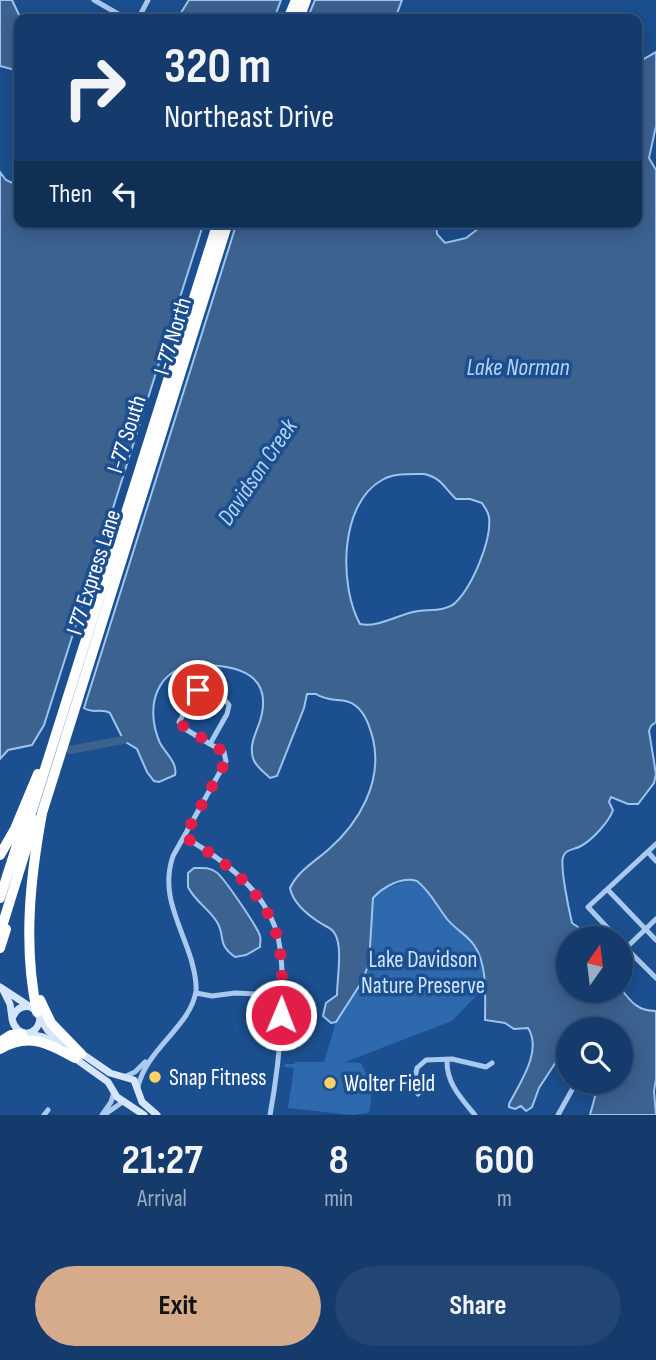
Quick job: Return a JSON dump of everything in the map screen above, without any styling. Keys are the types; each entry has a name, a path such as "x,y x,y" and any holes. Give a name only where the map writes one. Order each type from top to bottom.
{"highway":[{"name":"I-77 South","path":"0,898 214,228"},
{"name":"I 77 Express Lane","path":"0,912 214,228"},
{"name":"I 77 Express Lane","path":"0,933 224,228"},
{"name":"I-77 North","path":"42,813 224,228"},
{"path":"0,855 19,820 43,761"},
{"path":"36,1013 31,979 29,888 42,813"},
{"path":"0,948 42,813"},
{"path":"31,934 42,1006 55,1028 78,1056"},
{"path":"0,1042 11,1035 25,1034"},
{"path":"0,1049 19,1041 35,1040 78,1056"}],"main road":[{"path":"1,988 36,1013 48,1031 105,1080 125,1102 144,1115"},
{"path":"1,988 10,1004 15,1028 25,1034 53,1041 107,1072 134,1080 144,1104 157,1115"},
{"path":"12,1019 18,1009 23,1007 36,1013"},
{"path":"25,1034 38,1027 36,1013"},
{"path":"113,1090 114,1081 123,1076"},
{"path":"125,1102 134,1099 138,1089"}],"street":[{"path":"94,0 118,14"},
{"path":"123,1076 135,1072 148,1061 184,1017 196,993 195,972 168,897 167,885 173,856 226,761 224,752 182,727 179,722 195,693 202,688 224,699 229,705 228,713 211,744"},
{"path":"184,837 232,869 266,910 275,928 280,951 282,995 280,1054 270,1115"},
{"path":"606,926 588,907 656,844"},
{"path":"648,852 656,861"},
{"path":"608,890 656,940"},
{"path":"634,938 656,919"},
{"path":"634,955 656,978"},
{"path":"196,993 212,996 243,993 282,995"},
{"path":"418,1094 413,1086 415,1071 420,1064 430,1059 447,1059 486,1067 492,1063"},
{"path":"447,1059 448,1076 452,1086 472,1114"},
{"path":"138,1089 148,1061"},
{"path":"103,1115 111,1102 113,1090"},
{"path":"558,1115 570,1094"},
{"path":"103,1115 125,1102"}],"green space":[{"name":"Lake Davidson Nature Preserve","path":"412,879 435,900 452,925 475,946 484,979 480,992 452,1021 345,1062 361,1063 364,1069 371,1094 368,1113 352,1115 288,1108 294,1068 284,1067 285,1064 324,1062 336,1022 361,983 369,964 373,898 386,888"}],"water":[{"path":"0,0 12,0 19,14 14,14 14,70 0,66"},
{"path":"189,0 281,0 276,14 180,14"},
{"path":"315,0 402,0 397,14 309,14"},
{"name":"Lake Norman","path":"656,52 656,126 649,158 656,170 656,722 649,731 656,774 654,783 638,804 628,804 611,797 609,802 613,810 604,825 585,843 566,852 563,857 565,889 572,923 576,926 556,926 556,1003 634,1003 644,1009 656,1011 656,1115 590,1115 596,1094 633,1094 633,1017 556,1017 556,1062 539,1088 532,1107 526,1111 521,1106 515,1109 509,1107 528,1067 533,1047 532,1037 528,1028 514,1029 505,1023 485,1020 485,981 478,953 471,941 450,923 430,894 417,881 405,880 393,884 373,898 369,964 361,983 336,1022 331,1023 323,1016 326,1003 337,995 337,940 332,930 302,909 290,888 302,872 350,827 366,800 375,771 375,755 369,726 356,706 347,701 307,694 277,776 270,778 256,764 252,753 263,705 258,683 250,676 228,667 201,665 173,672 164,680 154,702 155,729 175,771 175,775 159,782 154,781 147,772 137,749 124,741 110,713 84,708 235,228 436,228 437,234 445,243 466,238 479,228 642,228 642,60","holes":["424,474 439,481 456,499 470,499 482,503 489,517 484,550 474,575 461,596 451,606 441,609 413,612 373,624 360,624 349,589 347,547 357,507 368,492 387,478"]},
{"path":"0,172 6,180 14,184 14,228 202,228 44,725 32,745 8,750 0,759"},
{"path":"194,868 211,869 220,876 258,931 260,947 246,955 235,957 225,948 217,922 188,887 188,873"}],"waterway":[{"name":"Davidson Creek","path":"70,750 123,740 131,735"}],"place":[{"name":"Snap Fitness","path":"155,1077"},
{"name":"Wolter Field","path":"330,1083"}],"route":[{"path":"198,690 179,722 182,727 219,748 227,756 184,837 232,869 270,915 280,951 281,1015"}]}
